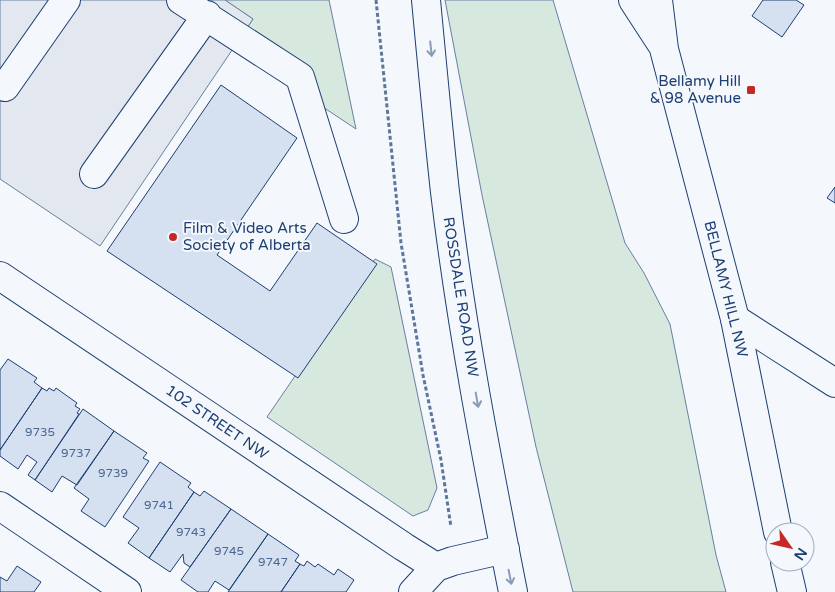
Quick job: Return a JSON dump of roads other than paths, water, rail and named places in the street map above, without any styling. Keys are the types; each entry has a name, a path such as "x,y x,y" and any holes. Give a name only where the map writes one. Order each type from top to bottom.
{"street":[{"path":"0,84 5,87 66,0"},
{"path":"181,0 207,15 300,77 344,219"},
{"name":"ROSSDALE ROAD NW","path":"426,0 445,193 456,272 468,347 514,592"},
{"name":"BELLAMY HILL NW","path":"633,0 664,48"},
{"name":"BELLAMY HILL NW","path":"658,0 664,48 735,319 776,522"},
{"path":"94,174 207,15"},
{"name":"102 STREET NW","path":"0,276 436,567"},
{"path":"735,319 835,383"},
{"path":"0,506 127,592"},
{"path":"413,592 436,567 453,561 505,549"},
{"path":"787,572 792,592"}],"place":[{"name":"Bellamy Hill & 98 Avenue","path":"751,90"},
{"name":"Film & Video Arts Society of Alberta","path":"173,237"}]}
